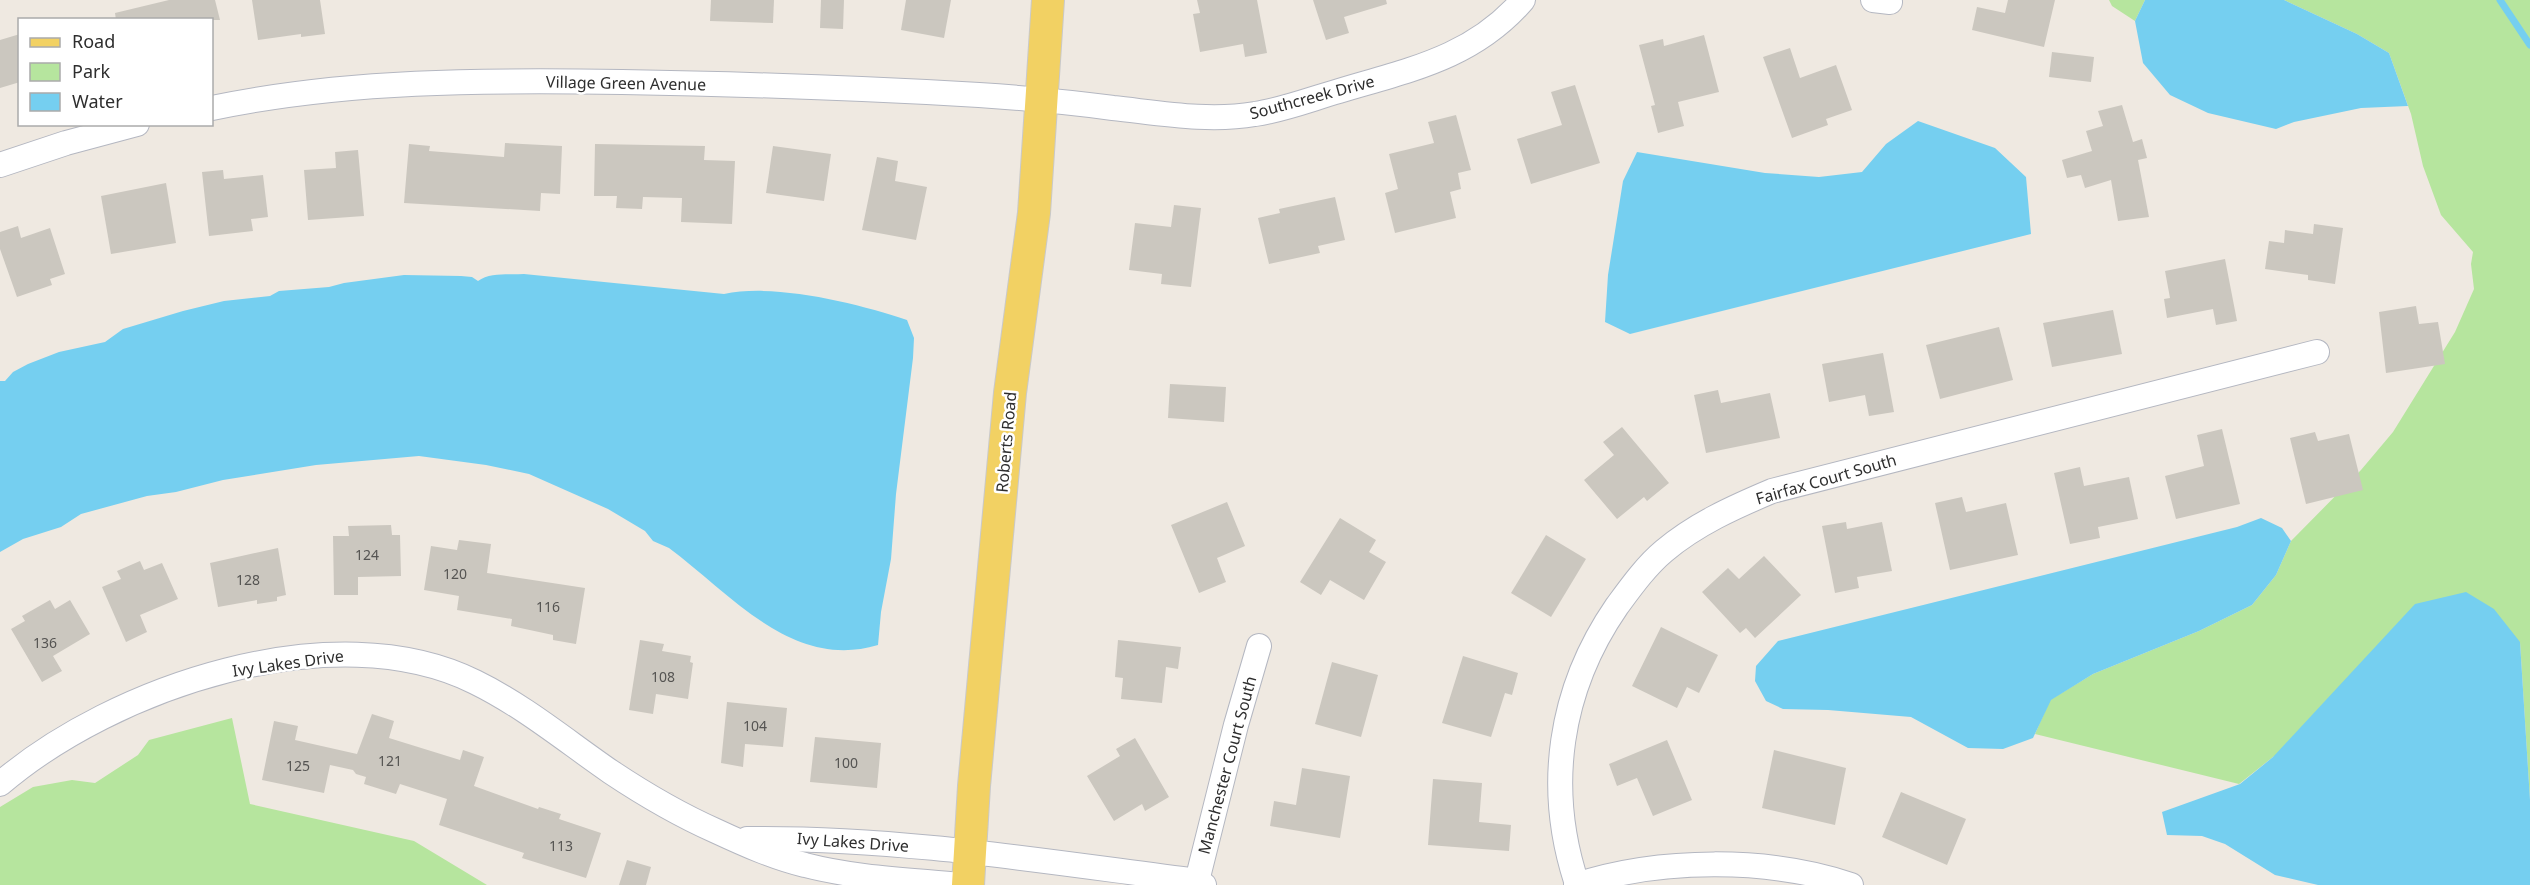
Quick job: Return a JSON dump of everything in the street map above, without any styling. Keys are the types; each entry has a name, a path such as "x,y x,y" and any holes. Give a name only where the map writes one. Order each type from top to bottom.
{"main road":[{"name":"Roberts Road","path":"968,885 1011,393 1034,213 1048,0"}],"street":[{"name":"Southcreek Drive","path":"1042,99 1217,118 1255,114 1434,63 1487,34 1523,0"},
{"name":"Village Green Avenue","path":"213,108 321,90 427,82 786,85 1042,99"},
{"path":"0,165 66,143 130,126"},
{"name":"Fairfax Court South","path":"1577,885 1562,829 1561,757 1566,717 1588,655 1606,622 1627,592 1665,551 1698,527 1734,507 1772,491 2317,352"},
{"name":"Manchester Court South","path":"1199,884 1227,758 1259,646"},
{"name":"Ivy Lakes Drive","path":"0,784 66,738 137,700 174,686 223,672 269,663 331,655 365,654 419,660 473,681 510,700 652,798 736,839 804,865 866,876 961,885"},
{"name":"Ivy Lakes Drive","path":"736,839 844,840 970,851 1199,884"},
{"path":"1577,885 1606,876 1677,866 1719,864 1763,866 1795,871 1851,885"}],"green space":[{"path":"2109,0 2145,0 2135,21 2112,6"},
{"path":"2284,0 2530,0 2530,800 2520,642 2273,757 2239,784 2035,734 2050,700 2093,674 2199,631 2252,605 2276,575 2291,541 2361,470 2393,432 2455,332 2474,289 2471,264 2473,252 2441,215 2423,166 2411,114 2389,53 2357,34"},
{"path":"232,718 250,804 414,841 487,885 0,885 0,807 33,787 72,780 95,783 138,755 149,740"}],"water":[{"path":"2145,0 2284,0 2357,34 2389,53 2408,106 2361,108 2294,122 2276,129 2208,113 2170,95 2143,63 2135,21"},
{"path":"1918,121 1995,148 2026,177 2031,234 1630,334 1605,322 1608,275 1623,181 1637,152 1765,173 1819,177 1862,172 1886,144"},
{"path":"524,274 724,294 767,291 816,296 907,320 914,338 913,358 896,494 891,559 881,612 878,645 847,650 818,647 790,638 739,605 669,548 653,541 645,531 608,509 529,474 486,465 419,456 316,465 223,480 176,492 147,496 81,514 61,527 23,539 0,552 0,381 5,381 13,372 28,364 59,352 105,342 123,329 183,311 224,301 270,296 279,291 329,287 404,275 461,276 472,277 478,281 494,275"},
{"path":"2261,518 2282,528 2291,541 2276,575 2252,605 2199,631 2093,674 2051,700 2033,738 2003,749 1968,748 1911,717 1828,710 1783,709 1766,701 1755,681 1756,666 1778,641 2237,527"},
{"path":"2466,592 2494,609 2520,642 2530,800 2530,885 2318,885 2275,875 2225,844 2202,836 2167,835 2162,812 2240,784 2273,757 2415,604"}],"building":[{"path":"169,0 215,0 220,20 213,20 213,18 116,18 115,13"},
{"path":"252,0 320,0 325,34 301,37 301,34 258,40"},
{"path":"711,0 774,0 773,23 710,21"},
{"path":"821,0 844,0 843,29 820,28"},
{"path":"906,0 951,0 944,38 901,30"},
{"path":"1197,0 1257,0 1267,53 1245,57 1243,44 1200,52 1193,14 1200,13"},
{"path":"1313,0 1386,0 1387,4 1344,17 1349,33 1326,40"},
{"path":"2008,0 2055,0 2044,47 1972,30 1977,7 2005,13"},
{"path":"18,35 18,83 0,88 0,40"},
{"path":"1704,35 1719,92 1678,102 1684,126 1658,133 1651,106 1655,105 1639,45 1663,39 1664,46"},
{"path":"1790,48 1800,78 1836,65 1852,110 1826,119 1828,125 1792,138 1763,57"},
{"path":"2052,52 2094,57 2091,82 2049,77"},
{"path":"1575,85 1600,163 1531,184 1517,139 1562,125 1551,92"},
{"path":"2122,105 2133,142 2142,139 2147,158 2138,160 2149,217 2118,221 2111,180 2085,188 2081,175 2067,178 2062,160 2092,151 2086,131 2103,126 2098,111"},
{"path":"1456,115 1471,170 1458,173 1461,189 1450,192 1456,218 1395,233 1385,193 1398,189 1389,154 1434,143 1428,122"},
{"path":"505,143 562,146 560,194 541,193 540,211 404,203 409,144 430,146 429,151 504,157"},
{"path":"595,144 705,146 704,160 735,161 732,224 681,222 682,198 643,197 642,209 616,208 617,196 594,196"},
{"path":"773,146 831,154 824,201 766,193"},
{"path":"358,150 364,216 308,220 304,170 336,168 335,152"},
{"path":"877,157 898,161 895,181 927,187 916,240 862,230"},
{"path":"223,170 224,179 263,175 268,217 251,219 253,231 209,236 202,172"},
{"path":"166,183 176,243 111,254 101,196"},
{"path":"1335,197 1345,240 1318,246 1320,253 1269,264 1258,218 1280,213 1279,209"},
{"path":"1174,205 1201,208 1191,287 1161,284 1162,274 1129,270 1135,223 1171,227"},
{"path":"2314,224 2343,228 2335,284 2308,280 2308,275 2265,269 2269,241 2284,243 2285,230 2313,234"},
{"path":"18,226 21,238 50,228 65,274 50,279 52,285 17,297 0,249 0,232"},
{"path":"2225,259 2237,321 2216,325 2213,309 2167,318 2164,299 2170,298 2165,271"},
{"path":"2416,306 2419,324 2438,322 2445,364 2386,373 2379,312"},
{"path":"2113,310 2122,354 2052,367 2043,323"},
{"path":"1999,327 2013,380 1940,399 1926,345"},
{"path":"1883,353 1894,412 1869,416 1865,395 1829,402 1822,364"},
{"path":"1170,384 1226,387 1224,422 1168,418"},
{"path":"1718,390 1721,403 1770,393 1780,438 1706,453 1694,395"},
{"path":"1622,427 1669,483 1647,501 1644,497 1617,519 1584,480 1614,455 1603,442"},
{"path":"2222,429 2240,504 2176,519 2165,476 2204,466 2197,435"},
{"path":"2315,432 2318,441 2349,434 2363,490 2306,504 2290,438"},
{"path":"2080,467 2084,486 2129,477 2138,519 2098,527 2100,538 2070,544 2054,473"},
{"path":"1962,497 1966,512 2006,503 2018,555 1950,570 1935,503"},
{"path":"1227,502 1245,546 1217,558 1226,582 1199,593 1171,525"},
{"path":"1340,518 1376,540 1369,552 1386,562 1364,600 1330,580 1321,595 1300,582"},
{"path":"1846,522 1847,529 1882,522 1892,571 1857,577 1859,588 1835,593 1822,526"},
{"path":"391,525 392,535 400,535 401,576 358,577 358,595 334,595 333,536 349,536 348,526"},
{"path":"1546,535 1586,559 1551,617 1511,593"},
{"path":"459,540 491,544 487,573 585,588 576,644 553,640 553,635 511,626 512,619 457,610 459,596 424,590 431,546 457,550"},
{"path":"278,548 286,595 277,597 277,601 257,604 257,600 218,607 210,563"},
{"path":"1764,556 1801,595 1755,638 1746,628 1740,633 1702,592 1728,568 1739,579"},
{"path":"140,561 144,570 162,563 178,599 140,615 147,632 126,642 102,587 121,579 117,571"},
{"path":"50,600 55,609 70,600 90,634 53,656 62,671 42,682 11,629 25,621 22,616"},
{"path":"1661,627 1718,655 1699,693 1687,687 1677,708 1632,686"},
{"path":"640,640 664,644 662,651 691,656 690,662 693,663 688,699 656,694 653,714 629,710"},
{"path":"1118,640 1181,647 1178,669 1166,667 1162,703 1121,699 1123,678 1115,677"},
{"path":"1463,656 1518,673 1512,695 1505,693 1491,737 1442,723"},
{"path":"1332,662 1378,675 1361,737 1315,724"},
{"path":"727,702 787,708 783,747 745,744 743,767 721,763"},
{"path":"372,714 394,721 389,738 460,760 463,750 484,757 474,786 538,809 539,807 561,814 559,819 601,833 586,878 522,858 524,853 439,825 447,799 400,784 396,794 364,784 366,777 356,774 353,770 330,765 324,793 262,780 274,721 298,726 295,740 357,754"},
{"path":"815,737 881,743 877,788 810,782"},
{"path":"1135,738 1169,797 1145,811 1142,804 1114,821 1087,776 1120,756 1116,749"},
{"path":"1667,740 1692,800 1653,816 1637,778 1617,786 1609,764"},
{"path":"1774,750 1846,768 1835,825 1762,808"},
{"path":"1302,768 1350,776 1340,838 1270,826 1274,801 1296,805"},
{"path":"1433,779 1482,783 1479,822 1511,825 1509,851 1428,845"},
{"path":"1901,792 1966,819 1947,865 1882,837"},
{"path":"627,860 651,867 646,885 619,885"}],"waterway":[{"path":"2500,0 2530,45"}]}
